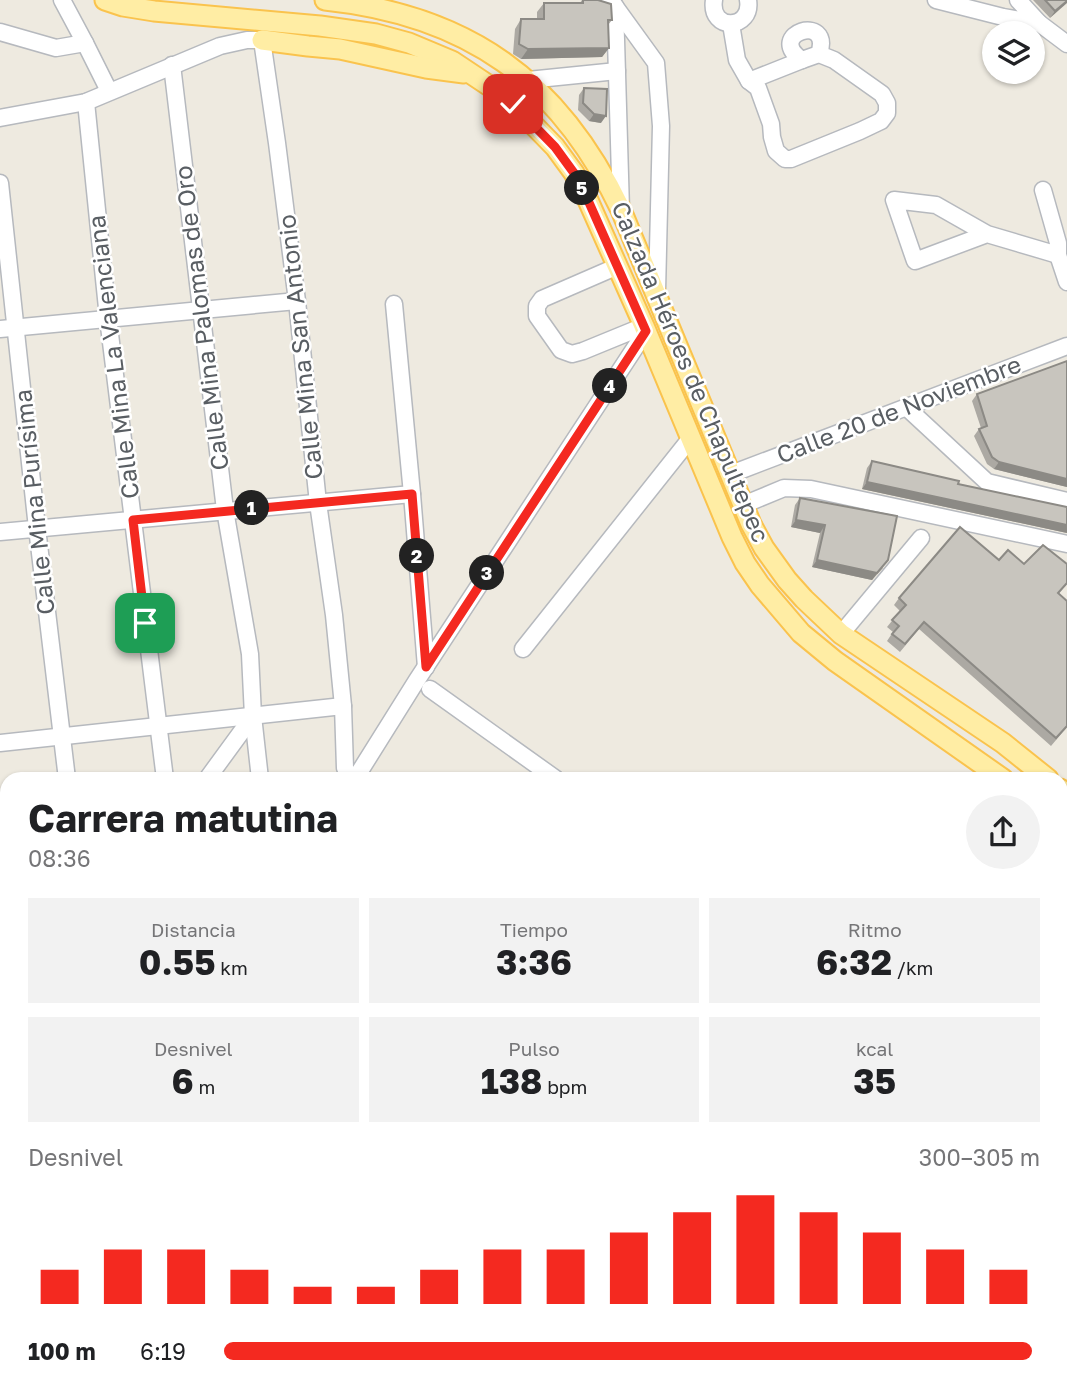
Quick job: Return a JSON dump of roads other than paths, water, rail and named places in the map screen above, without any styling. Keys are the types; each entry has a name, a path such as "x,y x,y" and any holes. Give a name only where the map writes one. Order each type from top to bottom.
{"main road":[{"name":"Calzada Héroes de Chapultepec","path":"106,0 154,11 365,32 409,43 452,61 513,104 555,147 578,181 618,266 732,537 760,585 801,633 835,661 993,772"},
{"name":"Calzada Héroes de Chapultepec","path":"325,0 351,3 420,19 484,49 511,66 553,105 585,145 608,182 743,505 776,567 804,599 841,634 1003,743 1039,772"},
{"path":"262,40 340,48 426,68 473,74"},
{"path":"977,772 985,766"}],"street":[{"path":"62,0 109,91"},
{"path":"595,0 614,2 656,63 661,126 657,294"},
{"path":"709,2 720,20 731,24 737,23 746,15 748,0"},
{"path":"936,0 1027,21"},
{"path":"1018,0 1037,21"},
{"path":"614,2 621,210"},
{"path":"731,24 737,60 749,81 758,88 771,124 776,151 785,159 860,131 880,121 887,113 887,103 882,94 834,60 819,54 749,81"},
{"path":"1045,28 1067,44"},
{"path":"802,60 793,54 790,45 793,36 801,30 811,30 819,36 822,45 819,54"},
{"path":"0,32 56,48 85,43"},
{"path":"0,118 86,102 220,46 247,40 262,40"},
{"name":"Calle Mina San Antonio","path":"262,40 297,301 318,503 334,615 343,706 345,768 348,772"},
{"name":"Calle Mina Palomas de Oro","path":"172,65 225,510 250,654 259,772"},
{"path":"528,80 617,71"},
{"name":"Calle Mina La Valenciana","path":"86,102 108,318 164,772"},
{"name":"Calle Mina Purísima","path":"0,183 8,328 37,528 65,772"},
{"path":"1043,190 1067,282"},
{"path":"987,234 915,261 894,200 936,205 987,234 1058,255"},
{"path":"618,266 542,299 537,306 537,316 561,350 572,354 645,329"},
{"path":"8,328 297,301"},
{"path":"394,304 426,667"},
{"path":"358,772 645,329"},
{"name":"Calle 20 de Noviembre","path":"732,474 1067,346"},
{"path":"906,407 987,482 1067,501"},
{"path":"523,649 690,439"},
{"path":"743,505 784,488 811,489 1067,544"},
{"path":"0,532 412,494"},
{"path":"841,634 921,538"},
{"path":"430,689 546,772"},
{"path":"0,743 343,706"},
{"path":"212,772 253,716"}]}
